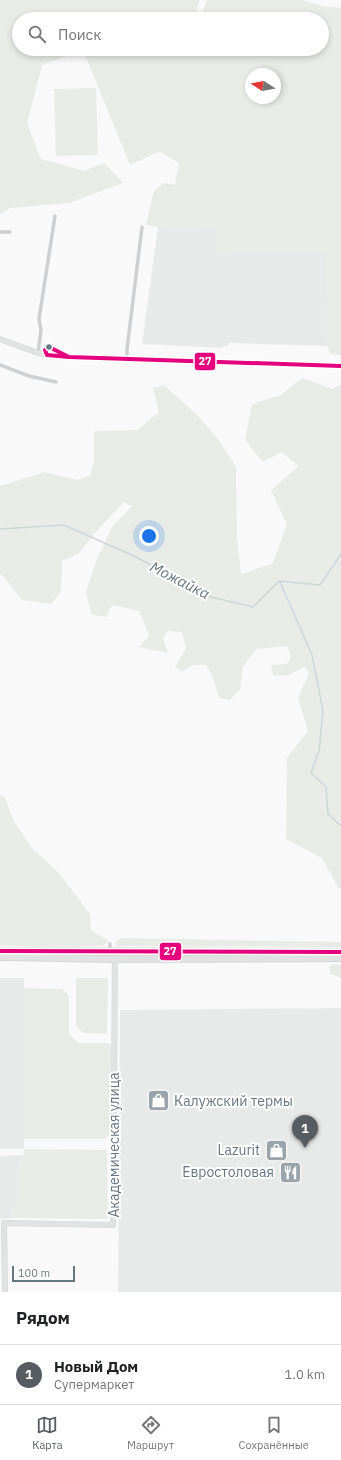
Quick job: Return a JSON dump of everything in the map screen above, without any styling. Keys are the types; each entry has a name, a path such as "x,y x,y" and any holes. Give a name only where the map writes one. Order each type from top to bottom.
{"main road":[{"path":"0,951 110,948 341,952"},
{"path":"0,957 115,959 341,958"}],"street":[{"path":"38,353 41,330 39,319 55,216"},
{"path":"127,358 142,227"},
{"path":"0,232 10,232"},
{"path":"0,339 38,353 69,357 341,366"},
{"path":"0,366 29,376 56,382"},
{"name":"Академическая улица","path":"5,1292 2,1223 113,1225 115,959"}],"shaded area":[{"path":"0,0 200,0 196,12 12,12 12,56 67,56 42,65 27,123 41,159 84,171 104,163 123,183 69,203 10,208 0,214"},
{"path":"207,0 303,0 321,6 341,8 341,355 330,354 328,346 326,252 233,252 233,254 215,252 216,226 158,227 146,225 154,191 164,183 175,185 179,163 160,151 130,165 85,56 329,56 329,12 203,12"},
{"path":"96,88 98,155 56,156 54,89"},
{"path":"216,226 216,252 233,254 233,252 326,252 328,346 229,343 228,346 223,346 222,348 142,344 158,227"},
{"path":"302,378 332,389 341,384 341,890 322,858 286,839 287,758 308,731 298,698 309,673 305,667 286,676 273,675 271,665 287,664 291,657 287,646 257,649 243,666 240,690 229,700 219,698 213,678 206,665 192,665 182,672 175,667 186,648 182,632 168,631 163,638 168,653 139,647 149,635 139,611 112,605 106,617 91,614 86,592 97,559 112,527 132,506 124,502 94,534 78,554 62,561 61,592 51,604 22,600 0,574 0,486 45,472 77,480 90,476 94,461 94,431 137,430 159,412 153,388 164,385 197,415 218,439 236,467 237,538 241,574 272,564 287,525 271,490 299,466 281,452 263,462 245,440 252,404 281,395"},
{"path":"0,795 5,797 14,822 33,849 58,872 90,914 91,930 109,941 103,946 36,947 0,945"},
{"path":"120,938 341,942 341,947 117,946 115,943"},
{"path":"333,964 341,965 341,978 331,974 329,967"},
{"path":"0,978 24,978 24,1149 0,1149"},
{"path":"76,978 108,978 107,1034 84,1033 76,1027"},
{"path":"24,988 62,989 69,996 69,1034 79,1043 107,1043 111,1045 111,1133 105,1139 24,1139"},
{"path":"341,1008 341,1292 118,1292 120,1010"},
{"path":"24,1149 105,1150 107,1152 108,1219 13,1218 12,1210 17,1210 18,1168 24,1153"},
{"path":"23,1155 18,1169 17,1210 12,1210 13,1218 0,1219 0,1156"}],"waterway":[{"name":"Можайка","path":"0,529 64,525 134,556 211,597 253,607 279,581 320,585 341,554"},
{"path":"280,582 312,655 323,711 319,751 311,773 326,787 328,814 341,826"}],"transit line":[{"name":"27","path":"49,347 69,357 47,355 45,350 49,347"},
{"name":"27","path":"69,357 341,366"},
{"name":"27","path":"0,951 341,952"}],"place":[{"name":"Калужский термы","path":"158,1101"},
{"name":"Новый Дом","path":"305,1148"},
{"name":"Lazurit","path":"276,1150"},
{"name":"Евростоловая","path":"290,1172"}]}
